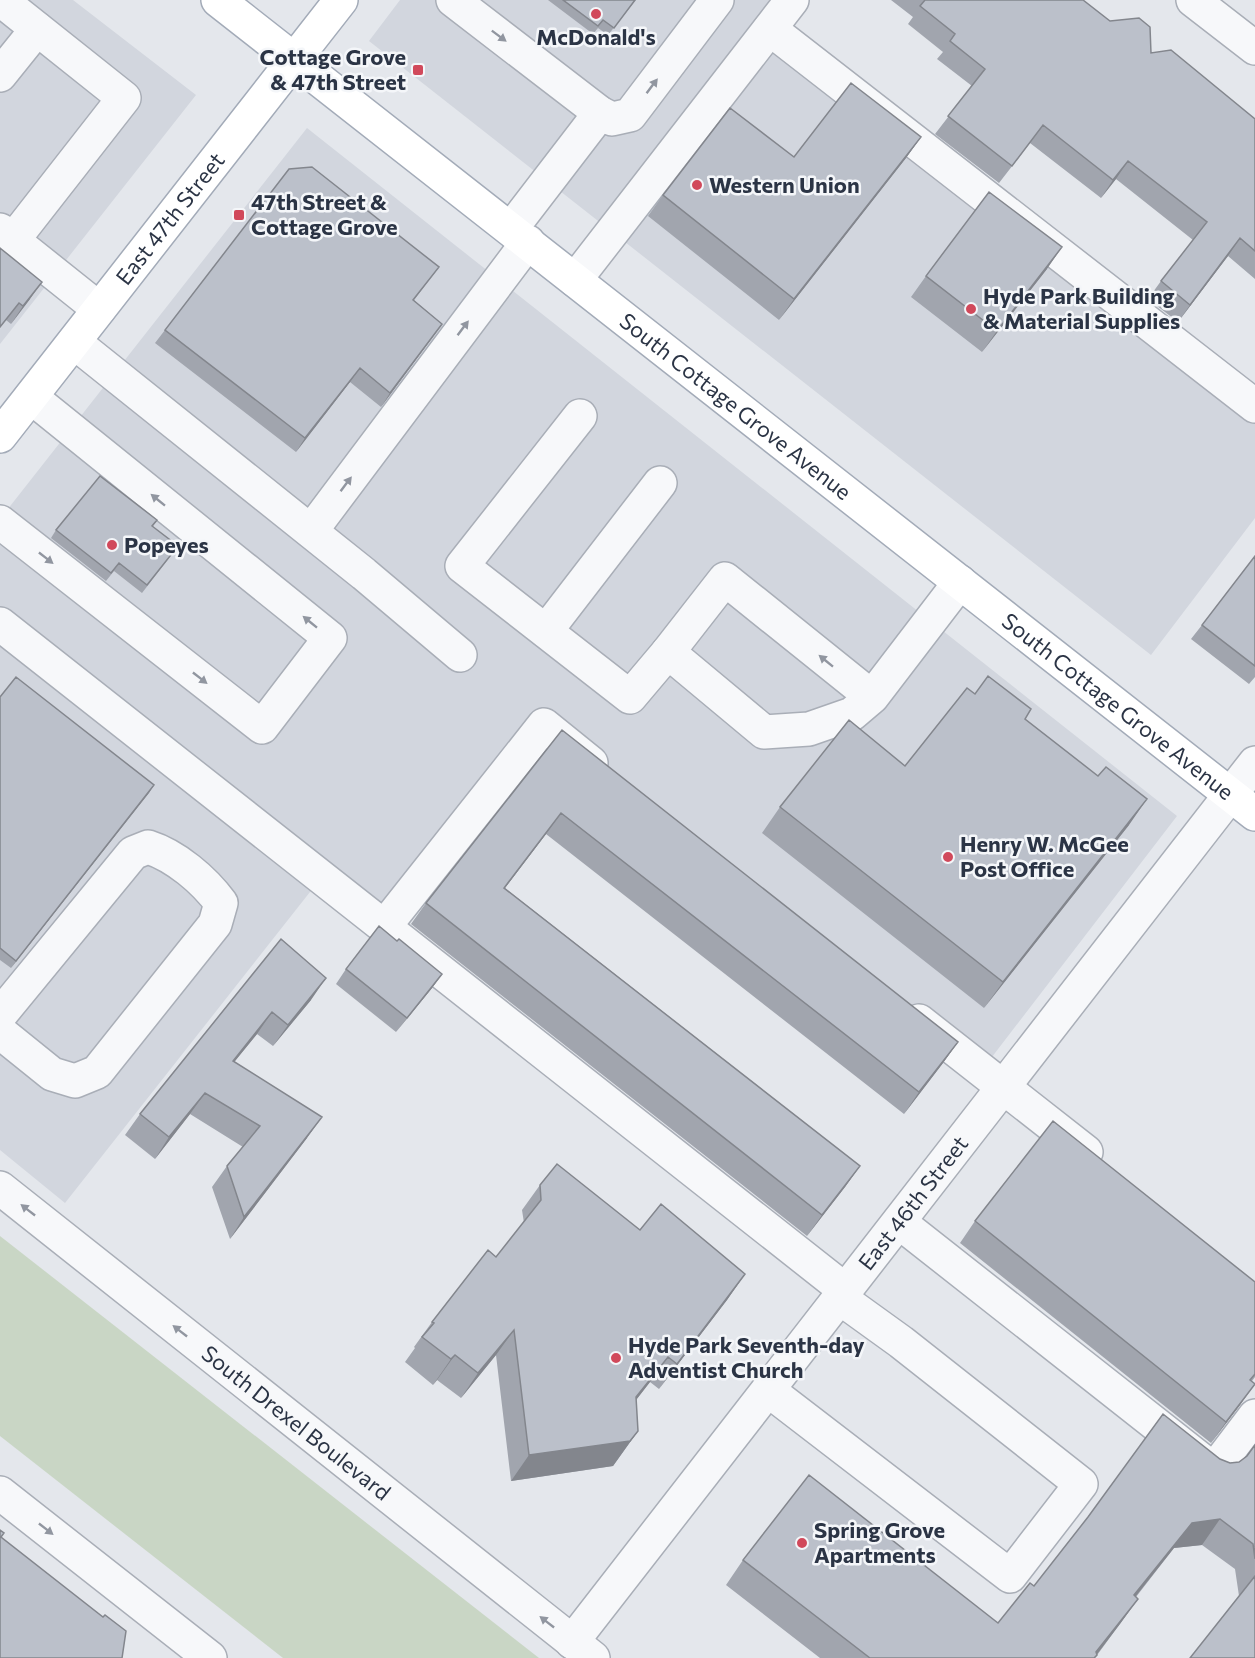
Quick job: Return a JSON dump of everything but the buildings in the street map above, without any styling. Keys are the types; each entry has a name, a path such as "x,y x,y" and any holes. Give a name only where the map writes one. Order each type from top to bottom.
{"main road":[{"name":"South Cottage Grove Avenue","path":"218,0 1243,804"},
{"name":"East 47th Street","path":"0,436 340,0"}],"street":[{"path":"1,0 124,98 6,235 99,309"},
{"path":"453,0 612,119 630,115 717,0"},
{"path":"575,280 792,0"},
{"path":"1193,0 1255,48"},
{"path":"0,75 37,29"},
{"path":"770,29 1255,406"},
{"path":"311,531 519,235 600,112"},
{"path":"74,342 311,531 460,655"},
{"path":"0,522 262,727 330,638 30,397"},
{"path":"579,416 462,566 630,697 725,579 872,697"},
{"path":"546,632 660,483"},
{"path":"668,652 764,732 809,729 852,714 872,697 960,582"},
{"path":"4,636 384,927 1081,1484 1010,1576 768,1390"},
{"path":"384,927 544,725 619,784"},
{"name":"East 46th Street","path":"583,1650 768,1390 1003,1087 1243,804 1255,763"},
{"path":"0,1015 133,853 148,847 165,852 211,890 221,903 215,924 97,1072 75,1081 52,1074 0,1032"},
{"path":"900,1005 1110,1172"},
{"name":"South Drexel Boulevard","path":"0,1188 583,1650"},
{"path":"898,1222 1214,1470 1255,1416"},
{"path":"0,1492 210,1658"}],"shaded area":[{"path":"0,0 73,0 196,95 0,344"},
{"path":"400,0 792,0 770,29 1255,406 1255,518 1151,655 369,41"},
{"path":"307,128 1177,816 982,1070 544,726 384,927 321,878 65,1203 0,1150 0,519"}],"green space":[{"path":"0,1236 539,1658 283,1658 0,1436"}],"place":[{"name":"McDonald's","path":"596,14"},
{"name":"Cottage Grove & 47th Street","path":"418,70"},
{"name":"Western Union","path":"697,185"},
{"name":"47th Street & Cottage Grove","path":"239,215"},
{"name":"Hyde Park Building & Material Supplies","path":"971,309"},
{"name":"Popeyes","path":"112,545"},
{"name":"Henry W. McGee Post Office","path":"948,857"},
{"name":"Hyde Park Seventh-day Adventist Church","path":"616,1358"},
{"name":"Spring Grove Apartments","path":"802,1543"}]}
